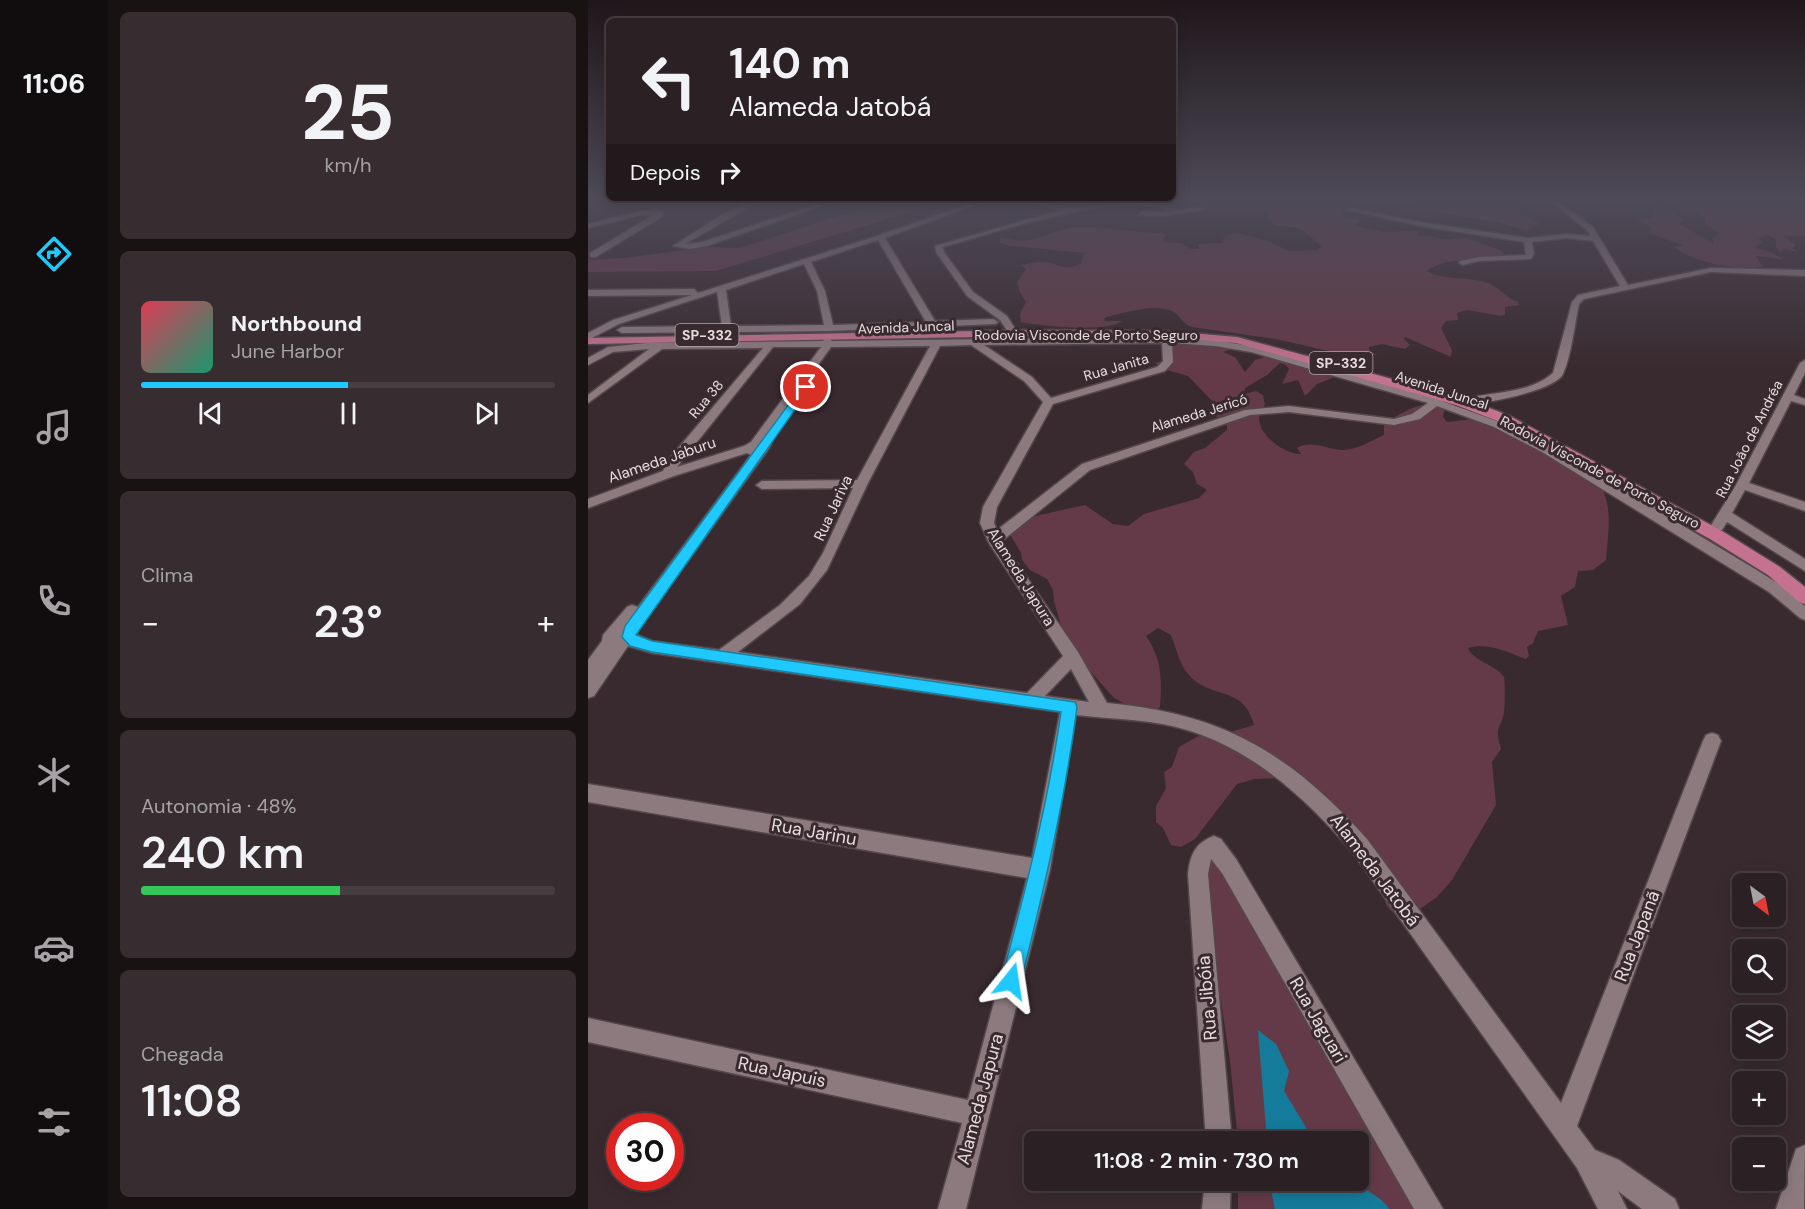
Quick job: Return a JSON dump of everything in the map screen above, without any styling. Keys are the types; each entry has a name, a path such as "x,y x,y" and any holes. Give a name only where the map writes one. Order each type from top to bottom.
{"main road":[{"name":"Rodovia Visconde de Porto Seguro","path":"832,337 1011,330 1182,331 1265,342 1466,401 1538,430 1717,528 1805,585"},
{"name":"Rodovia Visconde de Porto Seguro","path":"604,340 1025,333 1196,335 1261,345 1466,401 1526,430 1716,535 1773,571 1805,597"},
{"name":"SP-332","path":"588,338 832,337"},
{"name":"SP-332","path":"588,338 604,340"}],"street":[{"path":"588,329 813,257"},
{"path":"891,257 932,324"},
{"path":"944,257 970,294 1004,318 1011,330"},
{"path":"1463,262 1523,257"},
{"path":"1607,257 1625,287"},
{"path":"588,338 610,324 805,260"},
{"path":"588,692 622,636 832,337 821,291 805,260"},
{"path":"1466,401 1527,389 1554,379 1558,374 1578,299 1692,273 1722,269 1805,273"},
{"path":"721,288 727,330"},
{"path":"588,294 704,292"},
{"path":"622,330 727,330 832,337 932,324 993,322"},
{"name":"Avenida Juncal","path":"588,362 603,352 626,347 770,345 832,337 937,342 1167,340 1215,343 1252,349 1435,402 1498,425 1546,448 1774,588 1805,614"},
{"path":"588,351 604,340"},
{"path":"971,340 1028,380 1049,402"},
{"name":"Rua Janita","path":"1049,402 1161,369 1168,362 1167,340"},
{"name":"Rua Jariva","path":"722,657 803,592 831,553 862,484 917,384 937,342"},
{"name":"Rua 38","path":"670,473 673,462 770,345"},
{"path":"588,400 659,346"},
{"name":"Rua João de Andréa","path":"1717,528 1742,485 1805,363"},
{"path":"1788,397 1805,402"},
{"name":"Alameda Japura","path":"1049,402 990,507 987,523 994,540 1072,657 1102,710"},
{"name":"Alameda Jericó","path":"994,540 1086,467 1227,417 1268,409 1289,409 1400,422 1417,418 1435,402"},
{"name":"Alameda Jaburu","path":"588,504 670,473 756,448"},
{"path":"762,485 862,484"},
{"path":"1742,485 1805,507"},
{"path":"1726,515 1805,566"},
{"path":"588,673 622,636"},
{"name":"Alameda Jatobá","path":"622,636 652,646 722,657 1069,707 1155,715 1192,725 1273,763 1330,811 1360,846 1586,1159 1613,1209"},
{"path":"1030,701 1072,657"},
{"name":"Alameda Japura","path":"952,1209 1040,870 1060,772 1069,707"},
{"name":"Rua Japanã","path":"1563,1130 1712,741"},
{"name":"Rua Jarinu","path":"588,793 1040,870"},
{"name":"Rua Jaguari","path":"1202,855 1209,847 1214,846 1223,855 1429,1209"},
{"name":"Rua Jibóia","path":"1202,855 1198,874 1218,1131"},
{"name":"Rua Japuis","path":"588,1030 976,1114"},
{"path":"1790,1209 1805,1158"},
{"path":"1586,1159 1610,1169 1665,1209"},
{"path":"1216,1209 1217,1191"}],"shaded area":[{"path":"761,257 716,271 588,272 588,260"},
{"path":"1083,257 1497,257 1455,261 1427,271 1442,276 1482,281 1497,288 1519,305 1505,307 1505,314 1502,316 1467,310 1457,313 1458,320 1446,321 1441,328 1452,350 1451,357 1405,337 1404,339 1410,345 1405,349 1382,344 1369,347 1369,350 1377,355 1333,352 1276,339 1192,327 1174,312 1159,308 1140,309 1106,317 1105,321 1122,321 1102,327 1058,327 1021,322 1020,314 1026,302 1017,282 1026,269 1021,265 1047,262 1071,267 1081,263"},
{"path":"1757,257 1763,267 1740,268 1694,258"},
{"path":"1182,342 1236,348 1223,352 1235,357 1245,372 1255,360 1268,356 1335,373 1335,377 1317,384 1305,396 1298,380 1282,384 1289,369 1280,363 1267,375 1245,388 1244,394 1256,391 1263,395 1265,404 1259,417 1263,431 1274,443 1288,451 1301,454 1297,448 1308,445 1338,450 1354,448 1384,435 1384,425 1397,415 1421,405 1437,405 1445,407 1443,417 1447,422 1472,419 1516,434 1598,482 1603,491 1609,520 1606,560 1593,570 1578,571 1575,587 1561,596 1568,625 1538,631 1533,643 1527,647 1529,656 1526,659 1490,647 1468,648 1475,657 1504,677 1504,710 1498,733 1501,749 1492,762 1496,805 1452,880 1437,897 1407,918 1388,908 1384,897 1384,876 1282,778 1254,779 1237,784 1195,839 1181,847 1171,845 1163,828 1156,822 1156,806 1166,788 1164,772 1172,767 1179,747 1200,735 1221,735 1254,725 1249,712 1235,698 1207,688 1188,674 1171,635 1158,628 1146,636 1155,653 1160,670 1160,707 1157,710 1137,708 1113,697 1083,663 1070,657 1053,590 1047,579 1030,570 1022,560 1021,553 1009,532 1031,517 1085,505 1113,524 1128,526 1144,514 1199,498 1207,490 1197,484 1193,472 1184,464 1194,452 1205,448 1227,430 1227,423 1214,415 1219,412 1217,406 1188,376 1163,369 1155,363 1164,361 1168,347"},
{"path":"1216,854 1424,1209 1238,1209 1238,1191 1369,1191 1369,1131 1237,1131 1230,1061 1201,867"}],"water":[{"path":"1258,1030 1276,1044 1289,1071 1284,1091 1307,1129 1312,1131 1266,1131"},
{"path":"1271,1191 1369,1191 1389,1209 1275,1209"}],"route":[{"path":"806,387 764,449 760,451 630,629 629,637 635,642 652,646 1069,707 1060,772 1040,870 1011,981"}]}
